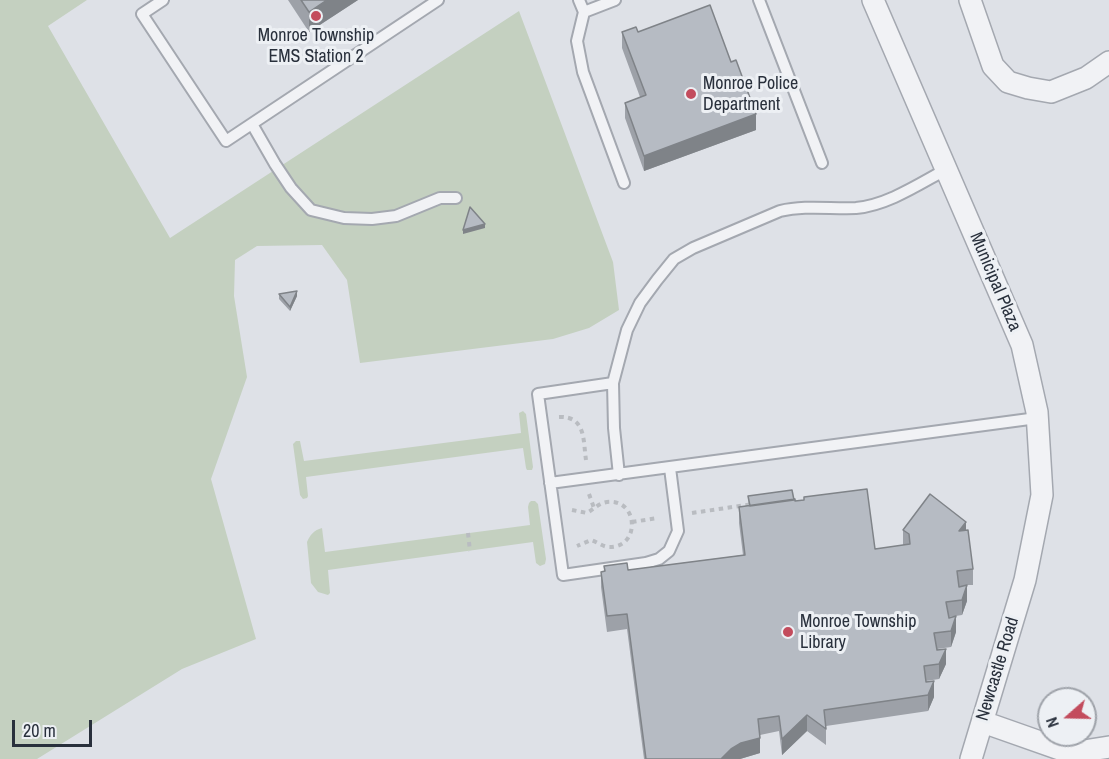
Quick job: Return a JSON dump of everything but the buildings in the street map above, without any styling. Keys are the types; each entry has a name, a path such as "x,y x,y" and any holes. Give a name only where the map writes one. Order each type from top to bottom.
{"street":[{"name":"Municipal Plaza","path":"873,0 1022,345 1037,418 1042,495 1025,579"},
{"path":"970,0 993,66 1008,82 1051,92 1086,78 1109,62"},
{"name":"Newcastle Road","path":"971,759 1025,579"},
{"path":"983,722 1071,753 1109,747"}],"lane":[{"path":"163,0 142,14 226,141 438,0"},
{"path":"579,0 584,12 577,40 583,72 624,183"},
{"path":"584,12 615,0"},
{"path":"759,0 822,163"},
{"path":"252,124 280,172 311,210 344,218 372,219 396,216 440,198 456,198"},
{"path":"619,474 614,428 613,383 627,330 640,303 674,259 693,248 780,212 793,208 858,208 895,196 947,169"},
{"path":"613,383 538,394 563,575 646,563 659,559 669,551 678,531 670,468"},
{"path":"550,483 1037,418"}],"path":[{"path":"542,420 566,417 572,418 579,425 589,495 594,507"},
{"path":"554,506 587,513 601,503 616,502 628,511 632,522 631,533 622,544 607,547 591,540 560,553"},
{"path":"632,522 760,503"},
{"path":"468,533 471,551"}],"green space":[{"path":"0,0 87,0 48,26 170,238 519,11 613,262 619,310 589,328 553,339 360,363 347,280 322,245 257,246 235,260 234,296 247,377 211,479 256,639 182,669 37,759 0,759"},
{"path":"523,411 526,414 532,470 526,468 523,448 306,477 308,496 303,499 300,495 293,444 296,441 300,441 304,461 521,433 519,413"},
{"path":"531,501 538,504 546,559 545,564 540,566 536,563 533,542 328,570 330,593 328,595 318,592 311,583 307,542 309,537 319,529 322,528 325,552 530,525 528,507"}],"place":[{"name":"Monroe Township EMS Station 2","path":"316,16"},
{"name":"Monroe Police Department","path":"691,94"},
{"name":"Monroe Township Library","path":"788,632"}]}
